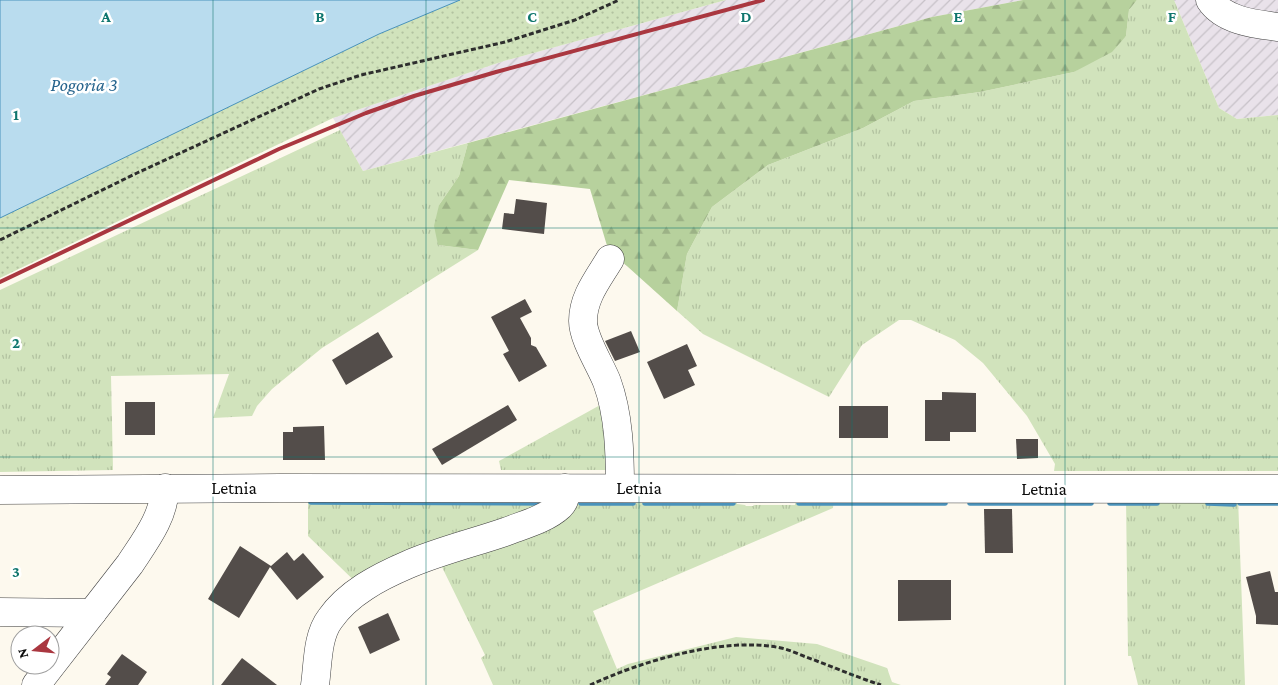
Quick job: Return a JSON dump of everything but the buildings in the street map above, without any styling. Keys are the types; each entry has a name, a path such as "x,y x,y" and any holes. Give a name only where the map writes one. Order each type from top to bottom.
{"street":[{"path":"1210,0 1221,11 1238,20 1278,27"},
{"path":"610,259 587,296 583,322 613,406 618,441 620,488"},
{"path":"36,685 130,564 162,509 165,488"},
{"name":"Letnia","path":"0,490 165,488 1278,489"},
{"path":"315,685 322,632 341,605 352,596 374,581 408,564 528,524 561,505 565,498 565,488"},
{"path":"0,612 92,613"}],"path":[{"path":"0,240 69,205 319,89 361,75 437,59 514,39 583,17 619,0"},
{"path":"590,685 638,665 711,648 736,644 759,644 784,648 881,685"}],"shaded area":[{"path":"726,0 1023,0 932,17 363,171 333,118 504,61"},
{"path":"1174,0 1278,0 1278,115 1237,119 1219,108"}],"green space":[{"path":"0,0 726,0 504,61 333,118 0,278"},
{"path":"1023,0 1137,0 1129,10 1126,36 1112,52 1074,72 980,92 914,101 863,128 768,165 712,207 687,254 677,311 608,249 590,189 509,180 478,250 438,245 434,226 439,205 459,176 468,143 932,17"},
{"path":"1137,0 1174,0 1219,108 1237,119 1278,115 1278,471 1054,471 1055,464 1027,416 983,363 955,340 911,320 899,320 862,345 829,397 703,334 677,311 687,254 712,207 768,165 863,128 914,101 980,92 1074,72 1126,36 1129,10"},
{"path":"340,130 363,171 468,143 459,176 439,205 438,245 478,250 322,348 272,389 257,406 252,416 213,418 229,374 111,376 113,470 0,472 0,290"},
{"path":"602,404 615,470 501,470 499,461"},
{"path":"308,496 737,498 737,504 746,506 795,505 795,498 834,497 833,508 593,611 617,669 628,664 736,637 817,644 887,668 892,682 901,685 493,685 481,658 485,655 440,563 368,594 308,536"},
{"path":"1126,498 1238,498 1245,685 1138,685 1131,656 1128,656"}],"water":[{"name":"Pogoria 3","path":"0,0 460,0 379,34 0,218"}],"waterway":[{"path":"311,502 548,503"},
{"path":"581,503 633,503"},
{"path":"645,503 733,503"},
{"path":"799,503 945,503"},
{"path":"970,503 1091,503"},
{"path":"1110,503 1157,503"},
{"path":"1208,503 1234,504"},
{"path":"1240,503 1278,503"}],"railway":[{"path":"0,282 279,149 366,113 414,96 496,72 763,0"}]}
